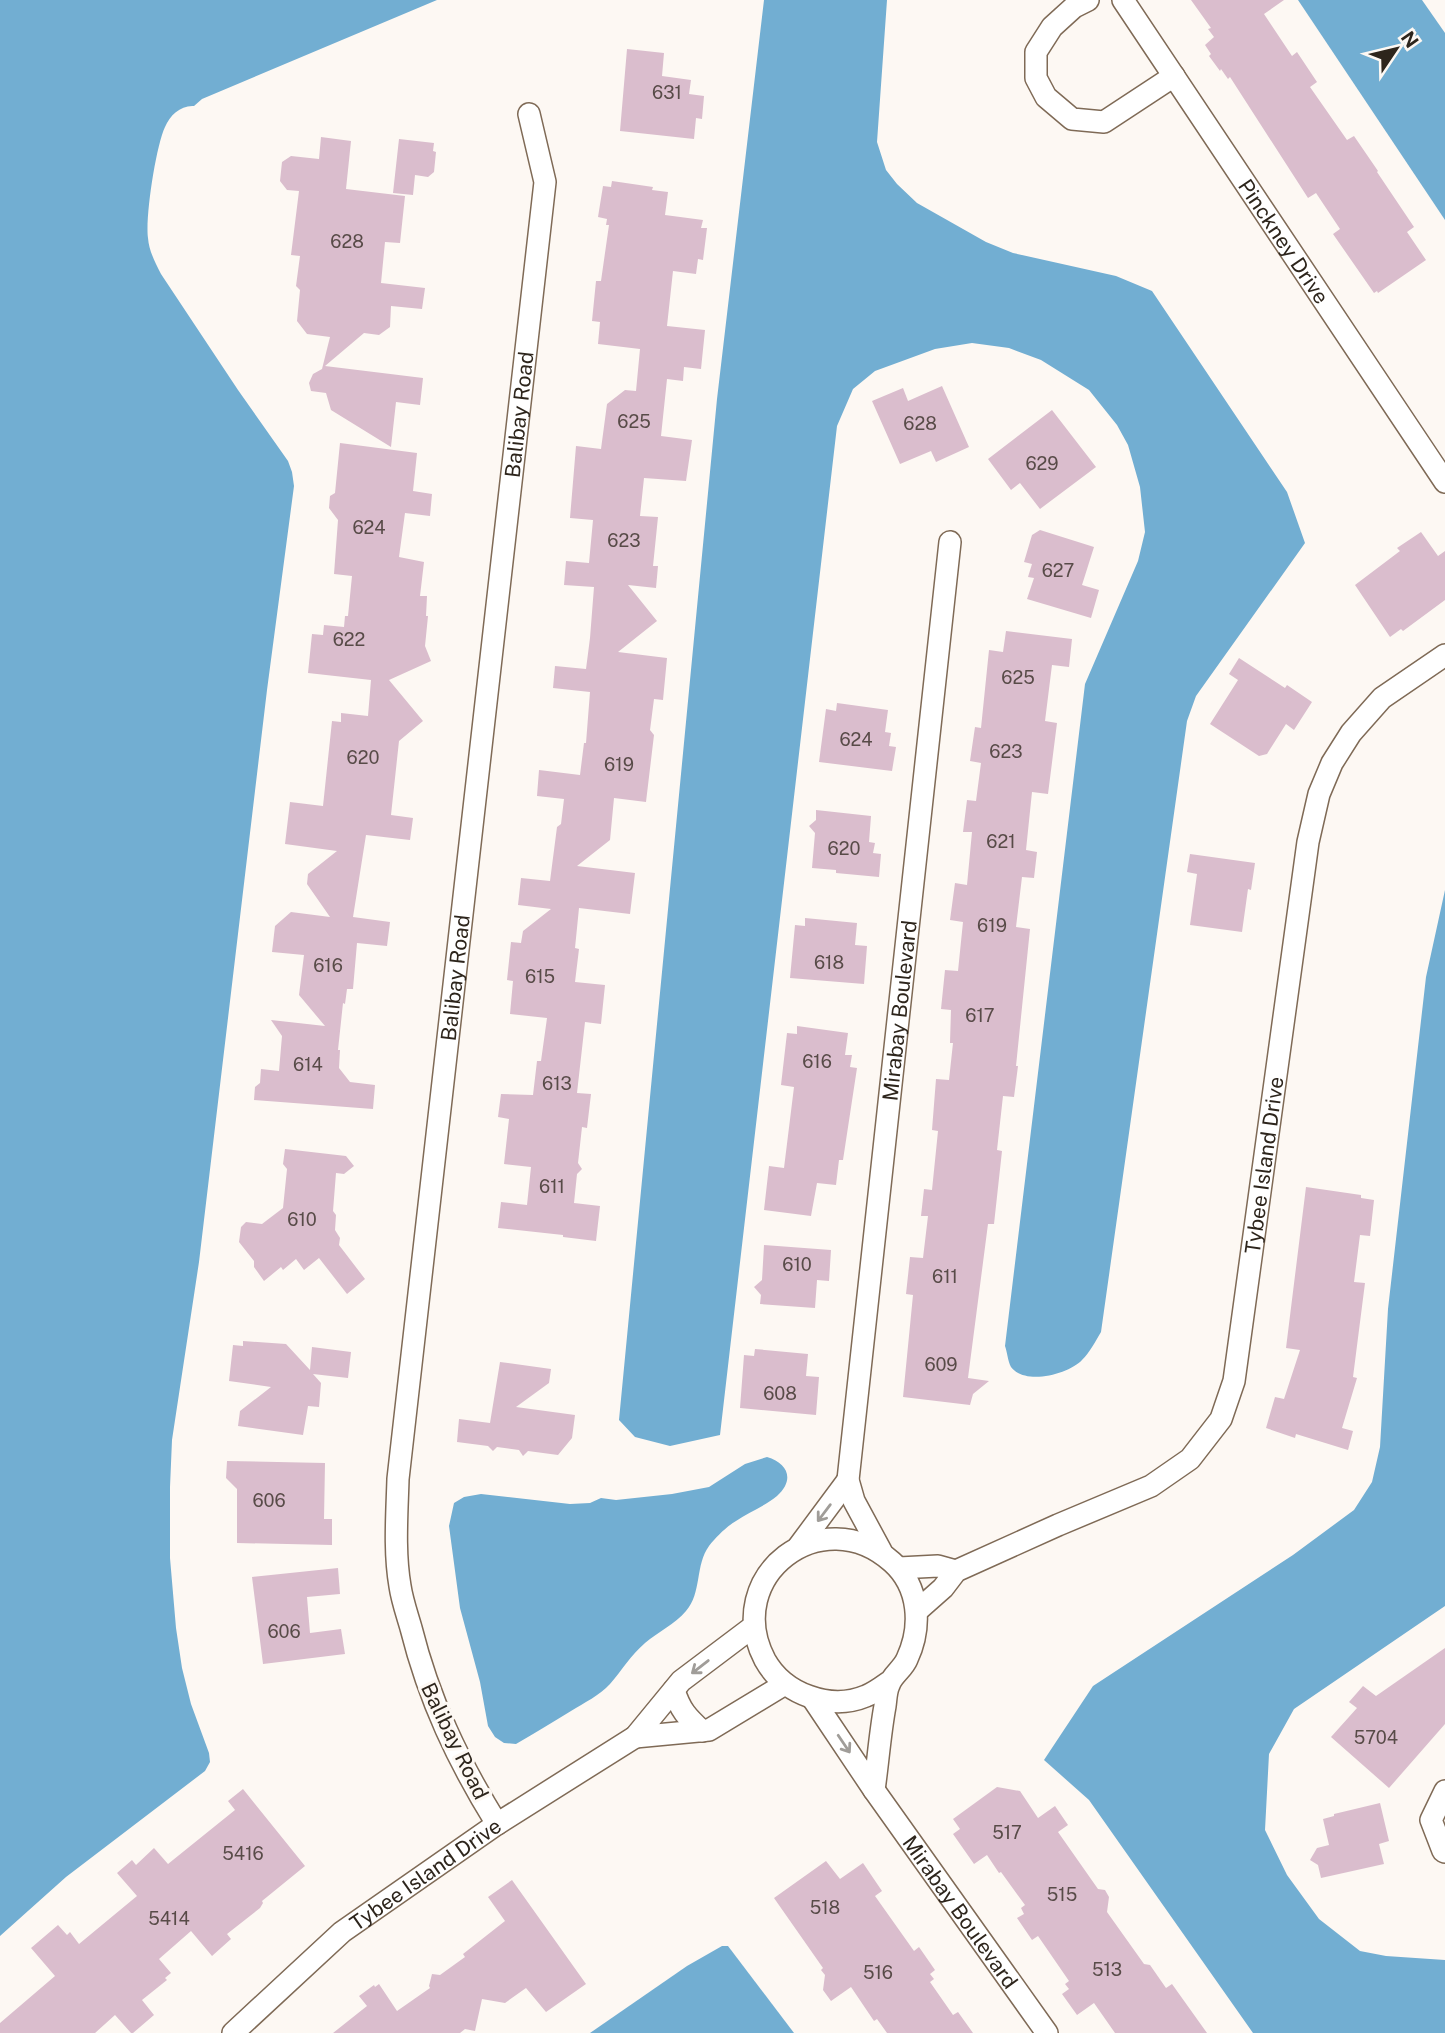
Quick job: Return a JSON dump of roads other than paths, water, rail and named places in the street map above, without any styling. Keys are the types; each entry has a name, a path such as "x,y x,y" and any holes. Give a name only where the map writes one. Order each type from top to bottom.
{"street":[{"path":"1088,0 1074,7 1052,27 1037,52 1036,78 1046,97 1072,119 1104,122 1174,76"},
{"name":"Pinckney Drive","path":"1123,0 1445,482"},
{"name":"Balibay Road","path":"496,1824 443,1726 421,1668 400,1587 397,1492 545,182 529,114"},
{"name":"Mirabay Boulevard","path":"848,1480 799,1546 779,1560 765,1579 756,1601 754,1626 764,1658 785,1684 813,1699 840,1702 866,1696 889,1682 906,1662 916,1637 917,1611 911,1588 899,1568 881,1551 854,1501 848,1480 950,542"},
{"name":"Tybee Island Drive","path":"917,1611 943,1588 956,1571 1151,1486 1190,1459 1221,1419 1234,1381 1306,855 1319,794 1332,763 1351,733 1382,698 1445,655"},
{"name":"Mirabay Boulevard","path":"799,1546 826,1538 855,1540 881,1551"},
{"path":"899,1568 937,1566 956,1571"},
{"name":"Tybee Island Drive","path":"233,2033 342,1932 496,1824 635,1737 681,1681 754,1626"},
{"name":"Mirabay Boulevard","path":"874,1790 889,1682"},
{"name":"Tybee Island Drive","path":"635,1737 709,1730 785,1684"},
{"path":"674,1690 679,1706 702,1731"},
{"name":"Mirabay Boulevard","path":"813,1699 874,1790 1047,2033"},
{"path":"1445,1791 1431,1820 1445,1852"}],"water":[{"path":"0,0 437,0 202,99 194,106 180,109 167,123 158,149 148,214 148,238 153,256 161,274 288,461 294,486 199,1262 172,1440 170,1558 176,1628 191,1704 210,1762 205,1771 66,1877 0,1936"},
{"path":"764,0 887,0 877,142 886,170 917,203 986,242 1013,253 1116,276 1152,291 1287,492 1305,543 1196,696 1187,721 1101,1332 1088,1354 1076,1365 1047,1376 1026,1376 1011,1367 1005,1346 1085,684 1138,561 1145,532 1140,487 1128,445 1117,425 1089,390 1041,360 1009,348 972,343 935,349 875,371 853,389 837,426 720,1435 670,1446 635,1437 619,1420 717,399"},
{"path":"1298,0 1422,0 1445,33 1445,220"},
{"path":"1445,890 1445,1606 1294,1709 1269,1754 1265,1830 1287,1875 1319,1919 1360,1951 1386,1956 1445,1960 1445,2033 1253,2033 1089,1800 1044,1760 1093,1686 1293,1555 1354,1510 1372,1482 1380,1447 1388,1309 1426,977"},
{"path":"767,1457 780,1463 787,1473 783,1490 767,1503 732,1523 709,1546 691,1604 682,1616 640,1648 610,1684 592,1699 516,1744 504,1743 495,1737 488,1726 480,1682 460,1608 449,1526 454,1503 464,1497 481,1494 570,1504 590,1503 601,1498 616,1500 672,1494 709,1487 745,1464"},
{"path":"722,1946 728,1946 794,2033 590,2033 687,1966"}]}
